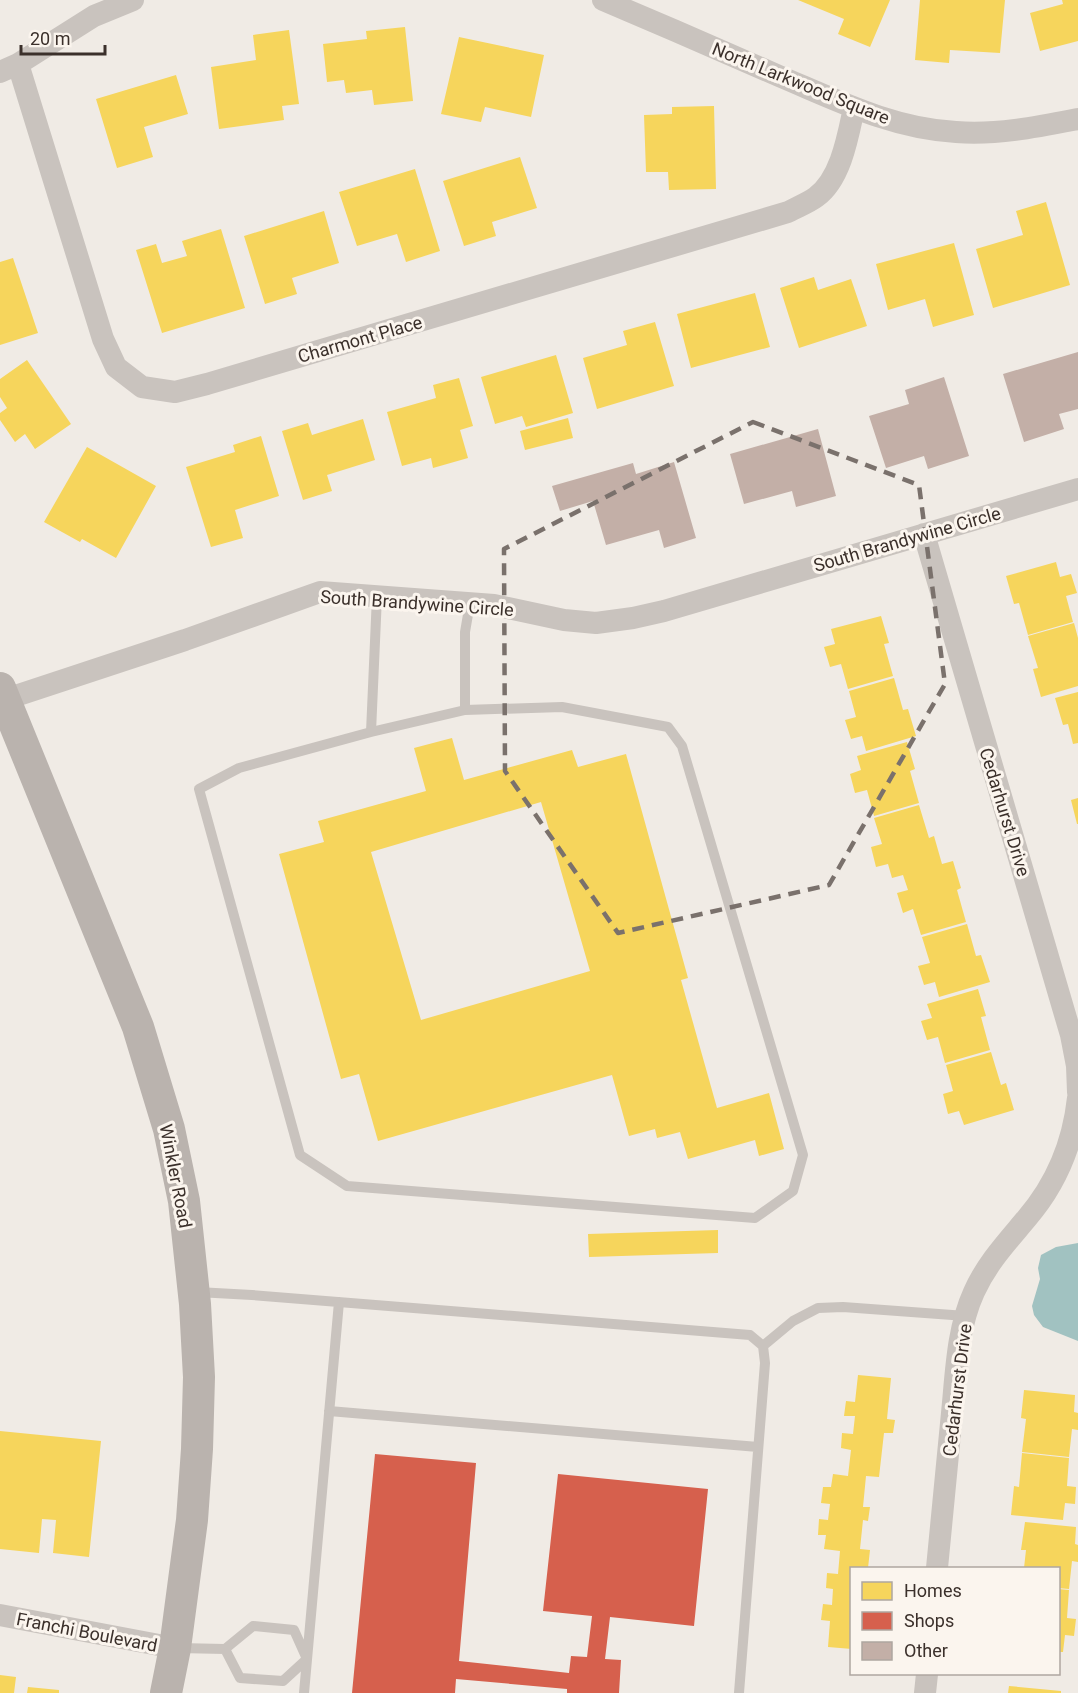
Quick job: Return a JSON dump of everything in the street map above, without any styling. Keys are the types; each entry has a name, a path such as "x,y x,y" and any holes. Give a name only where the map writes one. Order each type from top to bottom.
{"street":[{"path":"9,68 94,16 133,0"},
{"name":"North Larkwood Square","path":"603,0 854,108 923,129 988,133 1020,130 1078,119"},
{"name":"Charmont Place","path":"9,68 102,339 116,367 142,387 175,392 788,213 818,196 836,172 847,142 854,108"},
{"name":"South Brandywine Circle","path":"1,696 185,640 320,592 494,605 564,620 596,623 633,618 664,611 1078,489"},
{"name":"Cedarhurst Drive","path":"924,534 1071,1035 1077,1066 1078,1092"},
{"name":"Winkler Road","path":"1,696 138,1027 171,1139 184,1201 194,1292 199,1377 197,1449 192,1520 175,1648 166,1693"},
{"name":"Cedarhurst Drive","path":"938,1567 957,1367 966,1316 973,1293 988,1265 1046,1194 1063,1164 1075,1127 1078,1098"},
{"name":"Franchi Boulevard","path":"0,1615 175,1648"},
{"path":"926,1693 927,1675"}],"lane":[{"path":"372,732 377,596"},
{"path":"465,710 465,632 470,603"},
{"path":"562,707 668,727 682,746 803,1155 793,1191 755,1218 347,1186 300,1155 199,789 239,768 372,732 465,710 562,707"},
{"path":"194,1292 750,1335 763,1346 765,1363 738,1693"},
{"path":"304,1693 339,1302"},
{"path":"763,1346 793,1321 818,1308 843,1307 966,1316"},
{"path":"329,1411 758,1447"},
{"path":"175,1648 225,1649 253,1626 294,1630 307,1659"},
{"path":"225,1649 240,1678 283,1681 307,1659"}],"highlighted area":[{"path":"753,422 919,485 945,684 829,885 618,933 505,771 504,549"}],"water":[{"path":"1078,1243 1078,1341 1043,1327 1034,1315 1032,1306 1040,1279 1038,1268 1041,1255 1056,1247"}],"building: Homes":[{"path":"798,0 890,0 870,47 838,34 844,19"},
{"path":"920,0 1005,0 1000,53 950,50 949,63 915,60"},
{"path":"1062,0 1078,0 1078,41 1040,51 1030,13 1063,4"},
{"path":"405,27 413,101 374,105 372,90 346,93 344,80 327,82 323,44 367,39 366,31"},
{"path":"289,30 299,104 282,106 284,120 219,129 211,67 256,60 253,35"},
{"path":"459,37 544,55 531,117 485,107 481,122 441,114"},
{"path":"176,75 188,114 144,127 153,157 117,168 96,99"},
{"path":"714,106 716,189 669,190 668,172 646,172 644,115 672,114 672,107"},
{"path":"520,157 537,208 492,222 496,236 464,246 443,181"},
{"path":"415,169 440,251 406,262 397,234 357,246 339,192"},
{"path":"1046,202 1070,285 993,308 976,249 1023,235 1016,211"},
{"path":"324,211 339,263 292,278 297,294 265,304 244,236"},
{"path":"221,229 245,308 162,333 136,250 156,244 162,263 187,256 182,241"},
{"path":"954,243 974,315 933,327 925,299 888,310 876,264"},
{"path":"13,258 38,333 0,345 0,262"},
{"path":"814,277 818,290 851,279 867,326 799,348 780,288"},
{"path":"755,293 770,347 691,368 677,314"},
{"path":"655,322 674,386 597,409 583,358 627,345 623,331"},
{"path":"556,355 573,413 526,427 522,416 495,424 481,377"},
{"path":"27,360 71,424 35,449 25,434 15,442 0,420 0,413 7,408 0,397 0,379"},
{"path":"459,378 473,426 460,430 468,458 433,468 431,458 402,466 387,412 436,398 433,385"},
{"path":"568,418 573,438 525,450 520,431"},
{"path":"363,419 375,460 327,475 332,491 303,500 282,431 308,423 312,435"},
{"path":"261,436 279,496 235,510 243,538 211,547 186,467 235,452 233,445"},
{"path":"87,447 156,486 116,558 44,522"},
{"path":"1056,562 1060,577 1071,574 1077,593 1066,596 1073,622 1028,635 1019,603 1014,604 1006,576"},
{"path":"881,616 889,643 884,644 893,676 848,689 841,664 830,667 824,647 835,644 831,629"},
{"path":"1074,623 1078,638 1078,686 1041,697 1033,669 1038,668 1028,636"},
{"path":"894,678 903,710 908,709 916,736 866,751 862,736 851,739 845,720 856,717 849,691"},
{"path":"1078,692 1078,743 1073,744 1068,724 1063,725 1055,698"},
{"path":"452,738 464,780 572,750 578,767 626,754 688,978 681,980 717,1108 769,1093 784,1149 759,1156 755,1140 688,1159 680,1132 657,1138 655,1129 629,1136 612,1075 378,1141 359,1074 341,1079 279,854 324,842 318,821 426,791 414,748","holes":["541,802 590,971 421,1020 371,852"]},
{"path":"907,742 915,769 910,771 919,803 874,816 867,790 855,793 850,774 861,770 857,756"},
{"path":"1078,798 1078,824 1077,824 1071,800"},
{"path":"919,805 929,838 934,836 942,864 953,861 961,888 957,890 966,922 921,935 913,909 903,913 897,893 908,890 903,875 892,878 888,864 876,867 871,847 882,844 874,818"},
{"path":"967,924 976,956 981,955 990,982 939,997 935,982 924,985 918,966 930,963 922,937"},
{"path":"978,989 986,1016 981,1017 990,1050 945,1063 938,1037 927,1040 921,1021 932,1018 927,1004"},
{"path":"991,1052 1001,1085 1006,1083 1014,1110 964,1125 959,1111 948,1114 943,1094 953,1091 946,1065"},
{"path":"718,1230 718,1253 589,1257 588,1234"},
{"path":"858,1375 891,1378 887,1419 895,1420 893,1433 884,1433 879,1477 866,1476 863,1507 870,1507 868,1521 863,1520 860,1549 870,1550 868,1567 850,1567 850,1649 828,1647 830,1621 821,1620 823,1604 832,1605 833,1589 826,1588 827,1573 838,1574 840,1551 824,1549 826,1535 818,1535 819,1519 828,1520 830,1504 821,1503 823,1487 831,1487 833,1474 848,1476 851,1450 841,1448 842,1433 853,1434 855,1416 844,1416 846,1401 855,1402"},
{"path":"1024,1390 1075,1395 1074,1412 1078,1413 1078,1430 1072,1429 1069,1457 1022,1452 1026,1419 1021,1418"},
{"path":"0,1431 101,1441 89,1557 53,1553 56,1520 42,1519 39,1553 0,1549"},
{"path":"1022,1453 1069,1458 1067,1486 1076,1487 1075,1504 1065,1503 1063,1520 1011,1515 1014,1486 1019,1487"},
{"path":"1025,1522 1076,1527 1075,1544 1078,1545 1078,1562 1072,1561 1069,1589 1060,1588 1060,1567 1024,1567 1026,1550 1021,1550"},
{"path":"1060,1589 1069,1590 1067,1618 1076,1619 1074,1636 1065,1635 1063,1652 1060,1652"},
{"path":"0,1675 16,1677 14,1693 0,1693"},
{"path":"1009,1686 1061,1691 1061,1693 1008,1693"},
{"path":"28,1687 59,1690 59,1693 27,1693"}],"building: Shops":[{"path":"375,1454 476,1463 459,1661 569,1673 571,1656 587,1657 592,1616 543,1611 558,1474 708,1489 694,1626 610,1617 605,1659 621,1660 619,1693 567,1693 567,1689 456,1679 455,1693 352,1693"}],"building: Other":[{"path":"1078,352 1078,409 1059,414 1064,429 1024,442 1003,374"},
{"path":"944,377 969,456 928,469 924,456 886,468 869,416 909,404 905,390"},
{"path":"818,429 836,496 796,507 792,491 744,504 730,454"},
{"path":"674,462 696,538 664,548 659,530 606,545 593,501 560,511 552,486 633,463 636,474"}]}
